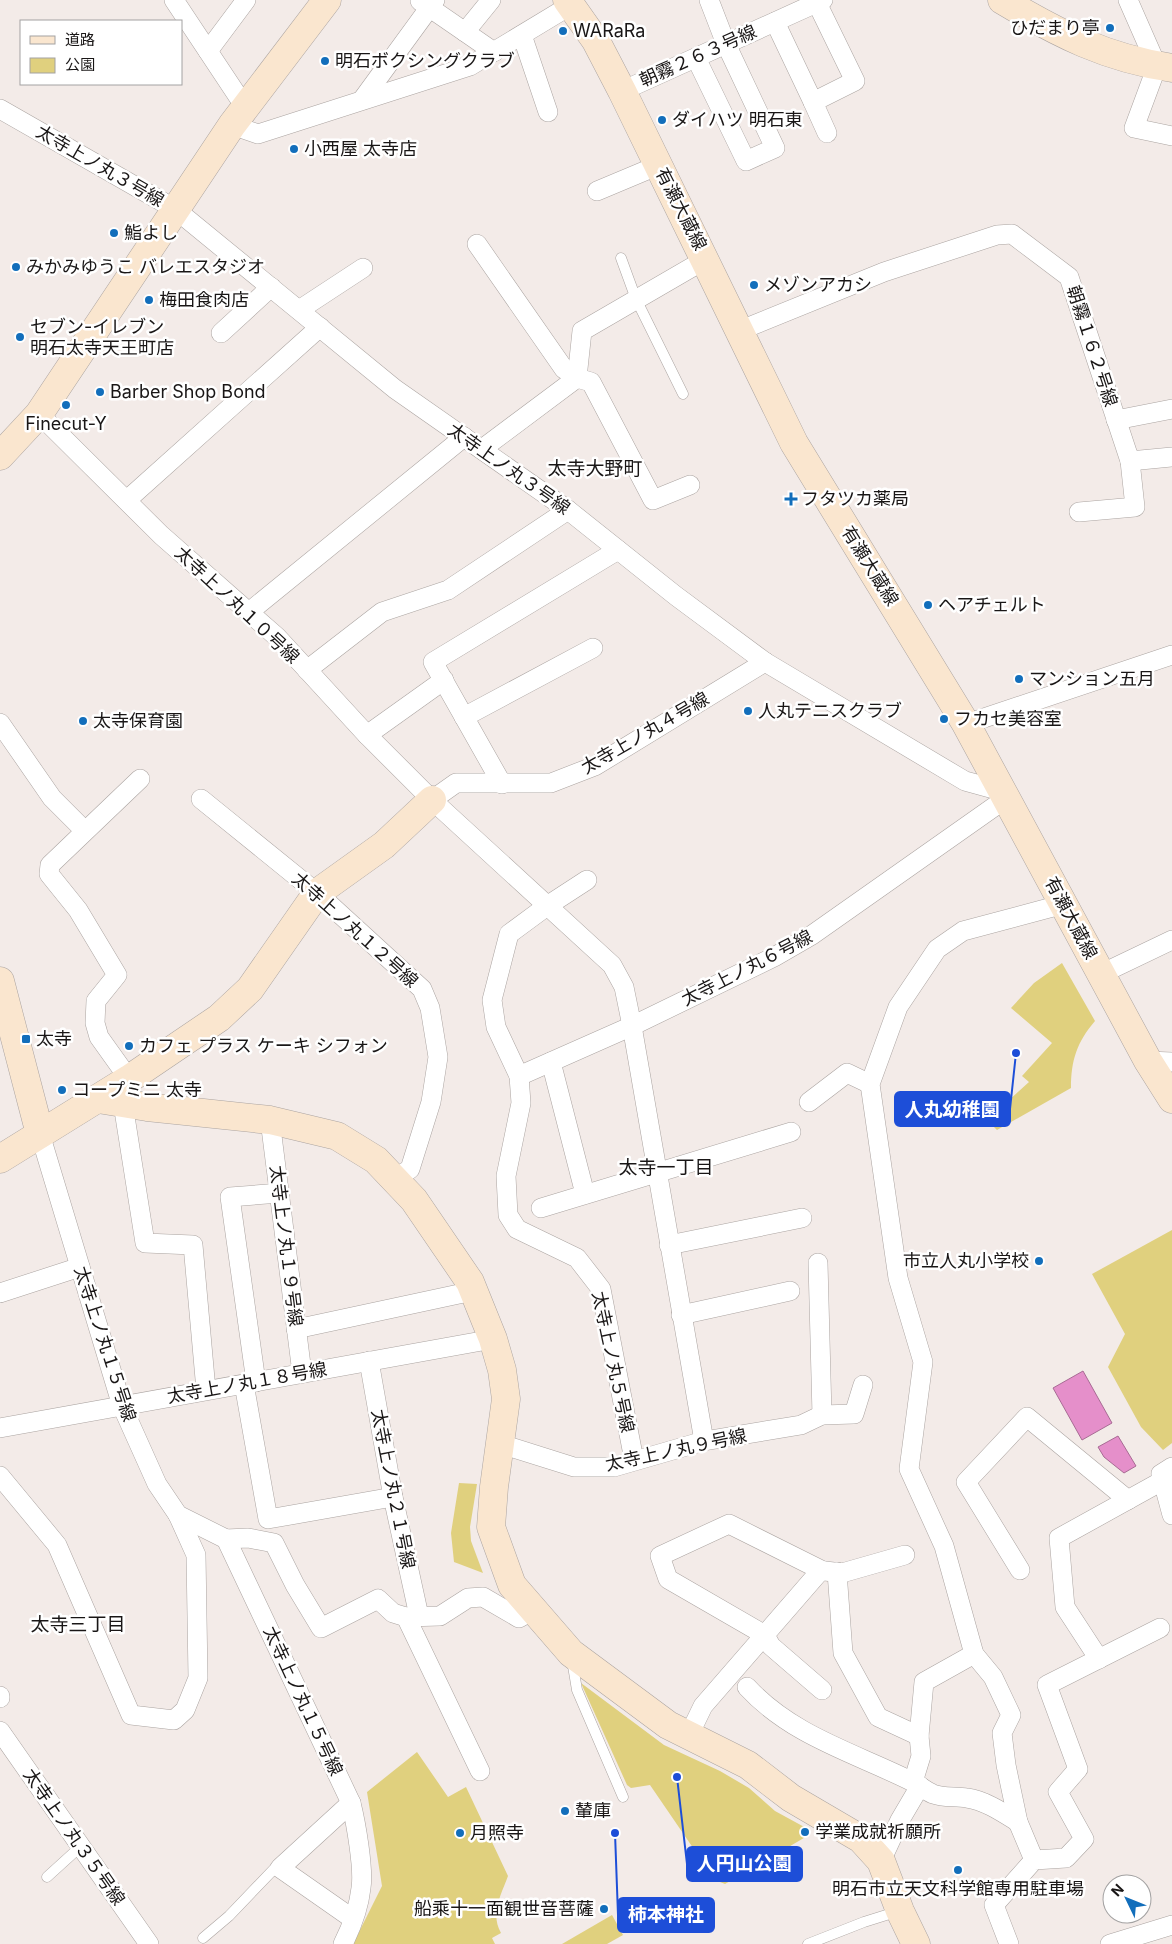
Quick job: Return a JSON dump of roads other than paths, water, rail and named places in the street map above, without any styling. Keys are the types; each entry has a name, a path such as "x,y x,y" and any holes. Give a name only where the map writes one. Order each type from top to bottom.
{"street":[{"path":"174,0 208,51 238,116 258,134 470,66 522,35 569,2"},
{"path":"208,51 246,0"},
{"path":"2,450 39,414 238,116 327,0"},
{"path":"465,32 492,0"},
{"path":"696,58 746,161 775,148 726,44 708,0"},
{"path":"1002,0 1055,32 1117,58 1165,67"},
{"path":"1128,0 1165,67"},
{"name":"朝霧２６３号線","path":"622,91 820,1 855,81 812,102 775,22"},
{"path":"362,100 427,2 494,52"},
{"name":"有瀬大蔵線","path":"569,2 596,41 622,91 741,330 794,443 966,724 1101,974 1160,1061 1172,1099"},
{"path":"522,35 548,112"},
{"path":"1165,67 1134,128 1172,136"},
{"path":"812,102 827,132"},
{"name":"太寺上ノ丸３号線","path":"0,109 175,209 395,389 568,510 676,596 765,662 965,781 1006,795"},
{"path":"597,191 659,165"},
{"name":"朝霧１６２号線","path":"741,330 884,272 997,235 1012,234 1069,276 1130,461 1135,507 1079,512"},
{"path":"478,244 564,369 577,378 591,382 653,500 690,485"},
{"path":"482,449 577,378 582,331 636,298 706,260"},
{"path":"299,310 363,268"},
{"path":"221,333 271,287"},
{"path":"127,500 320,328"},
{"path":"1116,420 1172,409"},
{"name":"太寺上ノ丸１０号線","path":"39,414 161,536 277,637 367,735 432,800 612,965 624,987 632,1026 704,1441"},
{"path":"249,612 464,437"},
{"path":"1130,461 1172,458"},
{"path":"307,670 382,612 448,590 568,510"},
{"path":"502,784 433,662 618,550"},
{"path":"464,717 593,648"},
{"path":"966,724 1172,656"},
{"name":"太寺上ノ丸４号線","path":"432,800 456,783 551,783 595,766 765,662"},
{"path":"367,735 444,680"},
{"path":"0,723 52,798 84,830"},
{"path":"140,779 84,830 50,865 49,874 78,910 117,975 96,1001 95,1023 117,1094 146,1243 193,1245 206,1390"},
{"name":"太寺上ノ丸６号線","path":"519,1076 632,1026 774,957 812,935 1006,795"},
{"name":"太寺上ノ丸１２号線","path":"201,799 317,893 422,989 430,1008 438,1057 431,1102 410,1169 395,1179"},
{"path":"0,1159 40,1134 117,1094 220,1018 250,989 317,893 384,845 432,800"},
{"name":"太寺上ノ丸５号線","path":"586,880 509,934 492,1000 496,1027 519,1076 521,1103 506,1176 508,1215 517,1228 577,1258 601,1289 634,1460"},
{"path":"1034,1860 1018,1822 1006,1765 1002,1732 1011,1715 993,1677 974,1654 944,1546 909,1469 923,1362 898,1278 870,1084 898,1007 938,949 963,931 1064,904"},
{"path":"1101,974 1172,940"},
{"name":"太寺上ノ丸１５号線","path":"0,981 5,1023 122,1406 157,1484 178,1515 226,1539 351,1803 356,1822 362,1888 353,1920 343,1944"},
{"path":"552,1062 585,1194"},
{"path":"809,1102 847,1073 870,1084"},
{"path":"117,1094 270,1120 337,1136 376,1160 395,1179 414,1200 473,1290 493,1339 502,1370 506,1399 494,1487 491,1527 512,1585 570,1652 668,1725 748,1765 791,1798 861,1839 881,1861 900,1911 916,1944"},
{"name":"太寺上ノ丸１９号線","path":"270,1120 302,1373"},
{"path":"541,1208 791,1132"},
{"path":"280,1193 230,1197 250,1383 268,1519 393,1497"},
{"path":"669,1245 802,1218"},
{"path":"818,1263 822,1415 854,1414 862,1385"},
{"path":"0,1293 80,1267"},
{"path":"296,1329 473,1290"},
{"path":"681,1315 790,1291"},
{"name":"太寺上ノ丸１８号線","path":"0,1428 493,1339"},
{"name":"太寺上ノ丸２１号線","path":"369,1361 412,1616 480,1771"},
{"name":"太寺上ノ丸９号線","path":"501,1444 574,1467 614,1467 704,1441 801,1425 822,1415"},
{"path":"1020,1570 966,1482 1027,1417 1128,1500"},
{"path":"1098,1659 1065,1607 1059,1538 1128,1500 1167,1474 1172,1515"},
{"path":"0,1476 56,1545 131,1715 174,1720 185,1710 198,1678 196,1555 178,1515"},
{"path":"822,1690 771,1646 765,1635 668,1579 660,1556 729,1524 829,1571 842,1573 905,1555"},
{"path":"226,1539 248,1538 274,1543 321,1628 378,1600 393,1613 412,1616 440,1616 468,1598 483,1597 519,1618 533,1610"},
{"path":"829,1571 843,1653 878,1717 920,1736"},
{"path":"688,1736 703,1706 765,1635 829,1571"},
{"path":"1009,1944 994,1905 1034,1860 1066,1858 1084,1839 1058,1792 1078,1769 1047,1685 1160,1628"},
{"path":"881,1861 917,1784 921,1756 920,1736 924,1682 974,1654"},
{"path":"747,1687 764,1706 780,1718 862,1760 917,1784 935,1795 968,1798 995,1808 1018,1822"},
{"name":"太寺上ノ丸３５号線","path":"0,1731 149,1944"},
{"path":"351,1803 280,1868 353,1920"},
{"path":"1110,1944 1172,1925"}],"lane":[{"path":"620,258 636,298 683,394"},
{"path":"570,1652 577,1690 623,1797"},
{"path":"47,1878 80,1847"},
{"path":"203,1938 229,1916 274,1869 280,1868"},
{"path":"808,1944 864,1922 900,1911"}],"place":[{"name":"ひだまり亭","path":"1110,28"},
{"name":"WARaRa","path":"563,31"},
{"name":"明石ボクシングクラブ","path":"325,61"},
{"name":"ダイハツ 明石東","path":"662,120"},
{"name":"小西屋 太寺店","path":"294,149"},
{"name":"鮨よし","path":"114,233"},
{"name":"みかみゆうこ バレエスタジオ","path":"16,267"},
{"name":"メゾンアカシ","path":"754,285"},
{"name":"梅田食肉店","path":"149,300"},
{"name":"セブン-イレブン 明石太寺天王町店","path":"20,337"},
{"name":"Barber Shop Bond","path":"100,392"},
{"name":"Finecut-Y","path":"66,405"},
{"name":"フタツカ薬局","path":"791,499"},
{"name":"ヘアチェルト","path":"928,605"},
{"name":"マンション五月","path":"1019,679"},
{"name":"人丸テニスクラブ","path":"748,711"},
{"name":"フカセ美容室","path":"944,719"},
{"name":"太寺保育園","path":"83,721"},
{"name":"太寺","path":"26,1039"},
{"name":"カフェ プラス ケーキ シフォン","path":"129,1046"},
{"name":"人丸幼稚園","path":"1016,1053"},
{"name":"コープミニ 太寺","path":"62,1090"},
{"name":"市立人丸小学校","path":"1039,1261"},
{"name":"人円山公園","path":"677,1777"},
{"name":"輦庫","path":"565,1811"},
{"name":"学業成就祈願所","path":"805,1832"},
{"name":"月照寺","path":"460,1833"},
{"name":"柿本神社","path":"615,1833"},
{"name":"明石市立天文科学館専用駐車場","path":"958,1870"},
{"name":"船乘十一面観世音菩薩","path":"604,1909"}],"district":[{"name":"太寺大野町","path":"595,468"},
{"name":"太寺一丁目","path":"666,1167"},
{"name":"太寺三丁目","path":"78,1624"}]}
